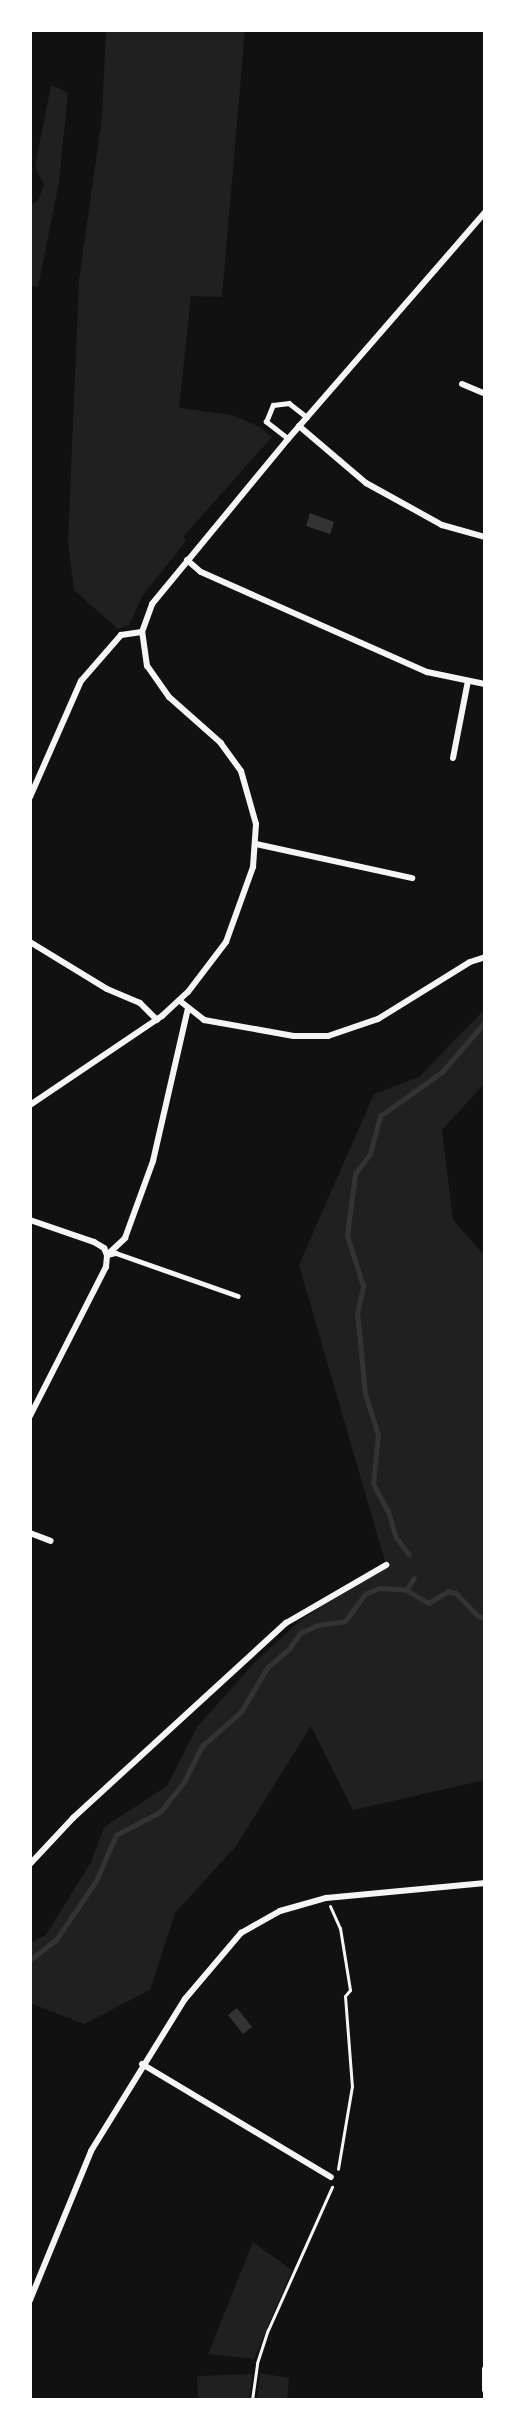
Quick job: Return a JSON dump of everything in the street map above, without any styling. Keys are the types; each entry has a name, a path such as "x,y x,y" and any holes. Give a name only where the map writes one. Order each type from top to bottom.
{"street":[{"path":"30,1106 157,1020 180,1001 226,942 248,889 256,844 256,824 241,771 221,743 156,682 147,666 142,632 152,604 186,560 299,426 484,214"},
{"path":"462,384 485,394"},
{"path":"299,426 366,483 442,525 485,537"},
{"path":"186,560 201,572 417,668 485,684"},
{"path":"30,797 81,681 102,660 115,640 128,632 142,632"},
{"path":"453,758 468,681"},
{"path":"256,844 412,878"},
{"path":"30,942 107,989 140,1003 157,1020"},
{"path":"180,1001 204,1020 294,1036 328,1036 378,1019 470,962 485,957"},
{"path":"107,1255 125,1238 153,1161 188,1008"},
{"path":"30,1220 94,1242 104,1248 107,1255 106,1267 30,1416"},
{"path":"30,1533 51,1541"},
{"path":"30,1864 73,1818 286,1623 386,1566"},
{"path":"30,2300 34,2281 84,2166 142,2064 212,1963 241,1933 258,1922 295,1906 334,1897 485,1883"},
{"path":"142,2064 331,2177"},
{"path":"485,2369 485,2390"}],"lane":[{"path":"288,439 266,422 270,409 280,402 296,407 307,417"},
{"path":"107,1255 116,1253 238,1296"}],"path":[{"path":"252,2400 257,2363 268,2330 336,2179 347,2130 352,2086 345,1996 350,1989 340,1928 329,1905"}],"shaded area":[{"path":"106,30 245,30 222,297 191,296 179,408 232,415 260,427 272,437 183,537 186,541 143,595 129,625 118,629 74,590 68,542 79,280 102,117"},
{"path":"51,85 68,93 59,182 38,287 30,285 30,205 38,201 44,185 35,166"},
{"path":"310,513 334,522 330,534 306,526"},
{"path":"485,1009 485,1083 442,1130 453,1220 485,1256 485,1780 353,1810 311,1726 236,1846 175,1913 150,1990 84,2024 30,2003 30,1943 46,1935 91,1862 104,1827 167,1786 197,1727 256,1661 302,1619 386,1565 299,1265 374,1094 419,1077"},
{"path":"237,2008 252,2027 243,2034 228,2015"},
{"path":"253,2242 292,2270 254,2359 208,2354"},
{"path":"260,2373 289,2378 287,2400 257,2400"},
{"path":"252,2374 249,2400 198,2400 197,2376"}],"waterway":[{"path":"409,1555 396,1538 388,1512 373,1484 378,1435 365,1394 357,1313 363,1286 347,1236 355,1174 370,1154 380,1116 442,1072 485,1022"},
{"path":"406,1590 414,1578"},
{"path":"30,1960 56,1940 96,1881 116,1835 160,1812 184,1782 202,1746 241,1712 267,1668 289,1649 300,1633 318,1625 345,1621 365,1594 380,1588 406,1590"},
{"path":"406,1590 429,1603 448,1591 456,1593 478,1616 485,1618"}]}
